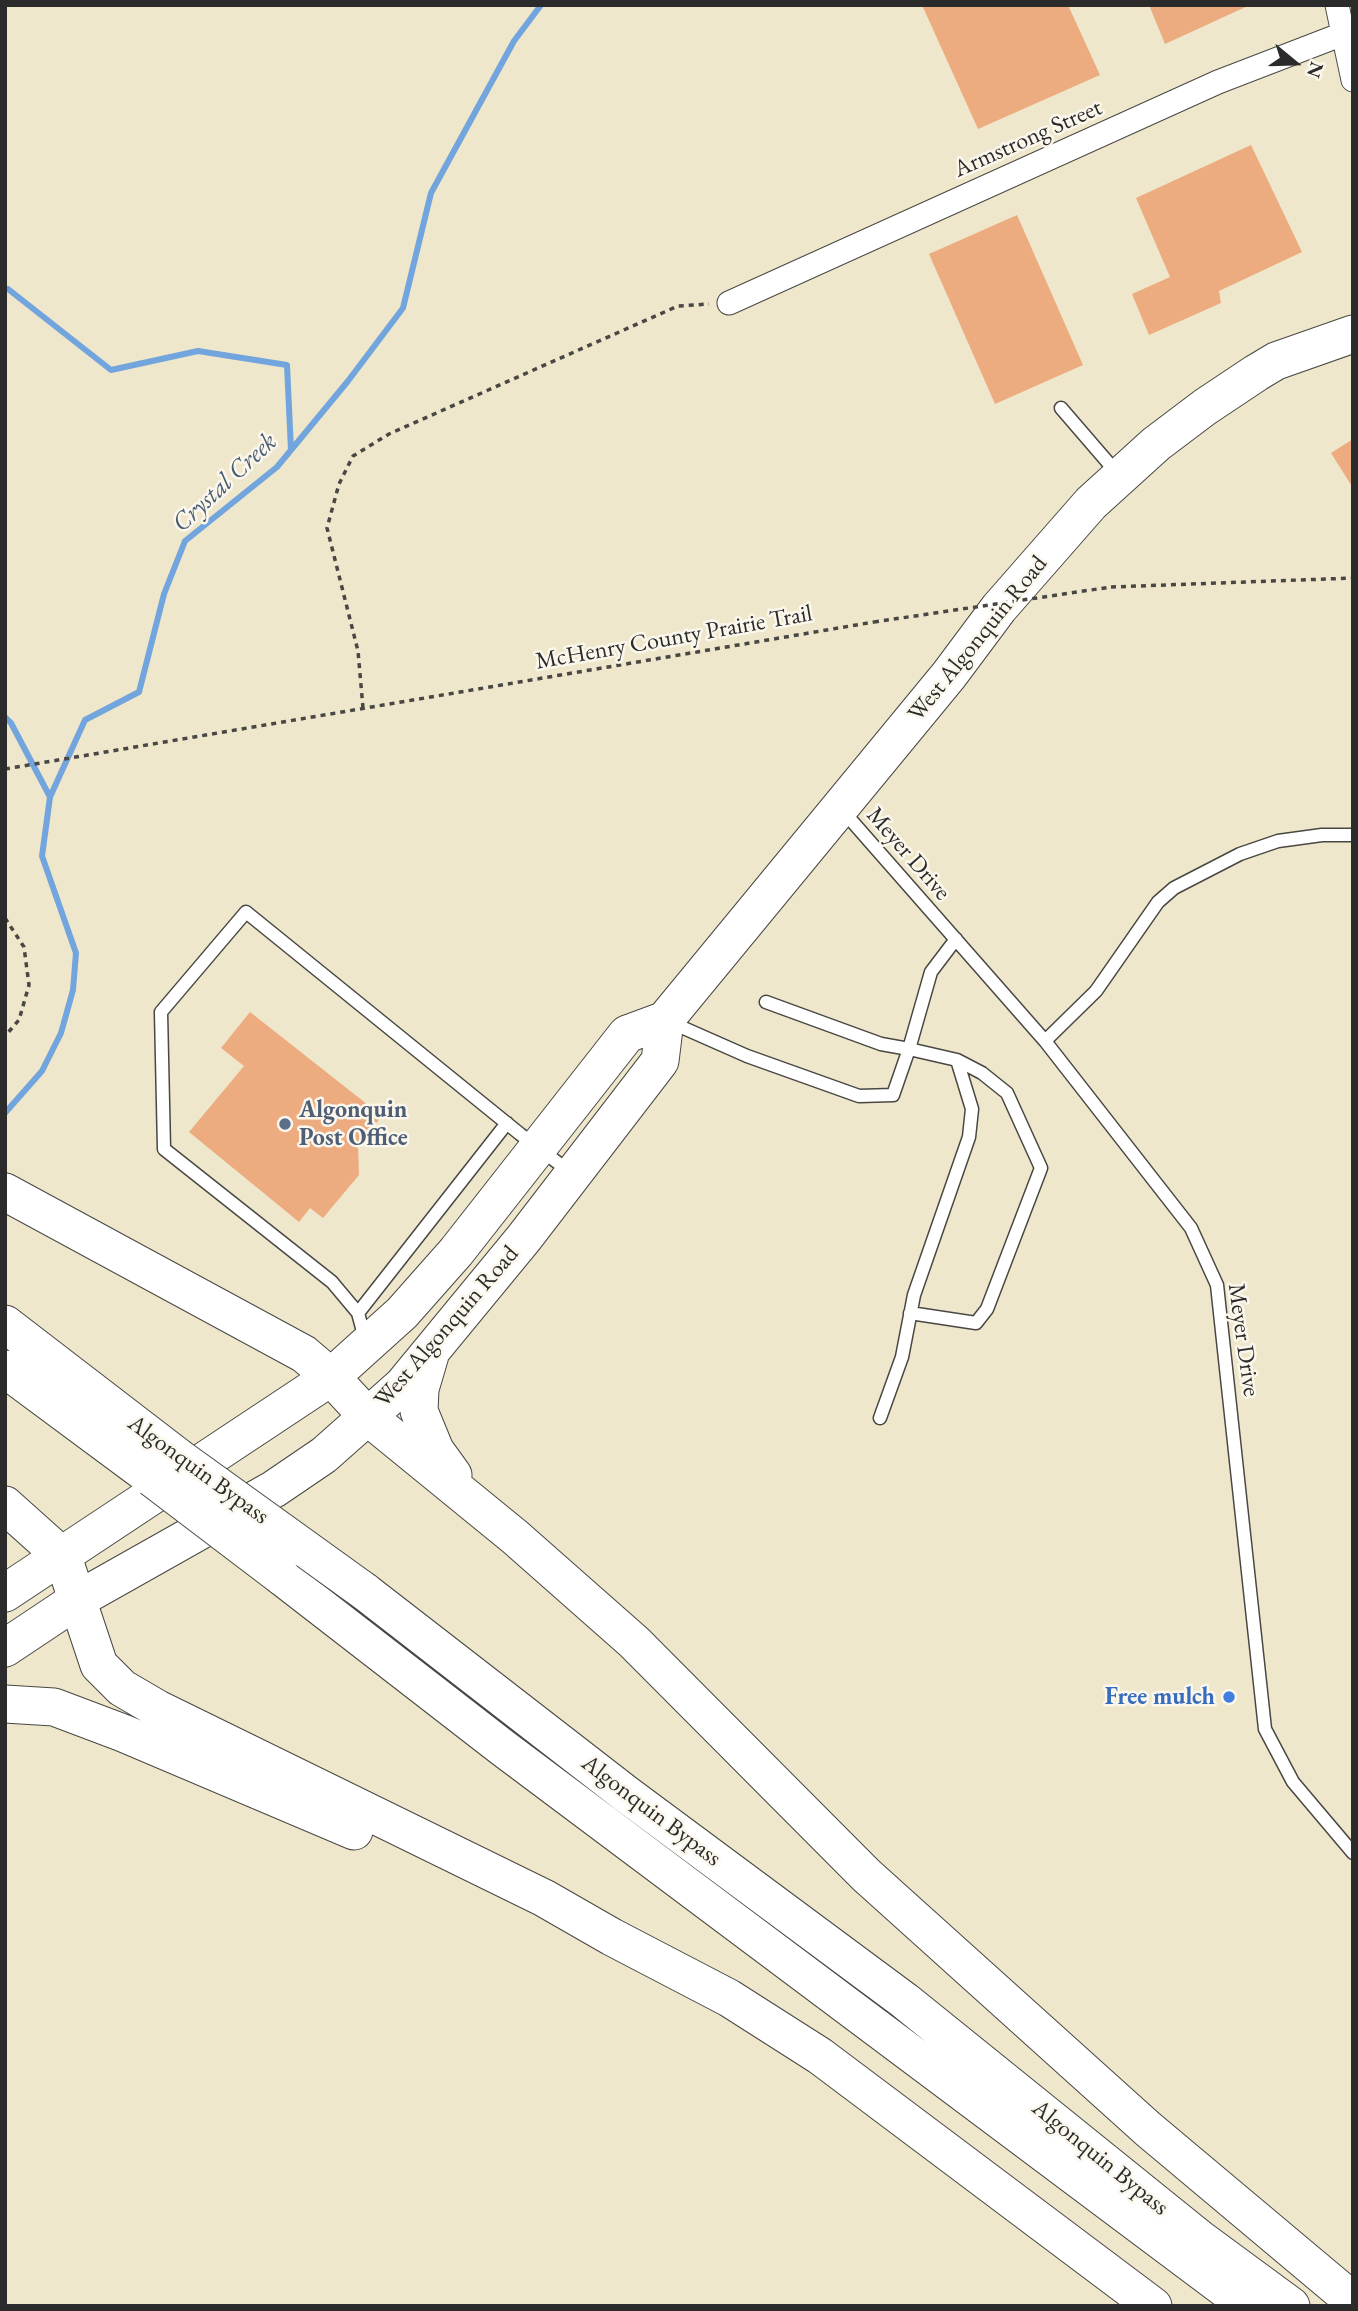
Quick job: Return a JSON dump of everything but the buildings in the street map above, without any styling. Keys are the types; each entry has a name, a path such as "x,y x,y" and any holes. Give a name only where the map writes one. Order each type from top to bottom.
{"main road":[{"name":"West Algonquin Road","path":"5,1593 331,1377 363,1329 402,1313 456,1252 627,1034 665,1020 949,675 999,608 1091,503 1156,444 1205,407 1266,367 1353,334"},
{"name":"West Algonquin Road","path":"5,1648 77,1600 274,1489 324,1455 403,1385 573,1175 660,1061 665,1020"},
{"path":"5,1192 304,1354 331,1377 368,1417 515,1537 634,1642 876,1884 1148,2129 1353,2301"},
{"name":"Algonquin Bypass","path":"5,1324 334,1616 503,1748 1248,2306"},
{"path":"432,1350 420,1389 419,1412 435,1450 474,1505"},
{"name":"Algonquin Bypass","path":"5,1369 364,1591 626,1794 905,2001 1200,2239 1291,2306"},
{"path":"5,1504 63,1557 99,1665 122,1688 158,1709 544,1898 729,1998 820,2056 1153,2306"},
{"path":"5,1704 54,1707 123,1733 471,1881 542,1914 612,1937"}],"street":[{"path":"1336,5 1348,32 1353,80"},
{"name":"Armstrong Street","path":"729,303 1218,82 1348,32"}],"lane":[{"path":"1061,408 1120,476"},
{"name":"Meyer Drive","path":"840,808 1045,1041 1191,1228 1217,1285 1265,1729 1293,1782 1353,1853"},
{"path":"1045,1041 1096,991 1158,902 1174,887 1240,854 1278,841 1322,835 1353,835"},
{"path":"507,1123 363,1329 332,1282 164,1149 161,1012 247,912 573,1175"},
{"path":"665,1020 747,1056 859,1097 892,1095 909,1049 931,972 956,939"},
{"path":"766,1002 881,1044 957,1060 982,1073 1007,1093 1041,1168 987,1309 976,1323 910,1313"},
{"path":"880,1419 902,1357 914,1295 969,1137 972,1109 957,1060"}],"path":[{"path":"363,708 358,651 327,528 339,484 353,456 389,434 678,306 729,303"},
{"name":"McHenry County Prairie Trail","path":"5,769 874,622 1111,587 1353,578"},
{"path":"5,918 24,947 29,985 19,1020 5,1036"}],"waterway":[{"name":"Crystal Creek","path":"5,1113 42,1071 61,1033 73,990 76,953 42,856 50,797 85,720 139,692 164,594 185,541 277,467 348,381 403,308 431,193 514,41 541,5"},
{"path":"8,289 111,370 198,351 287,365 291,450"},
{"path":"5,717 11,723 50,797"}],"place":[{"name":"Algonquin Post Office","path":"285,1124"},
{"name":"Free mulch","path":"1229,1697"}]}
